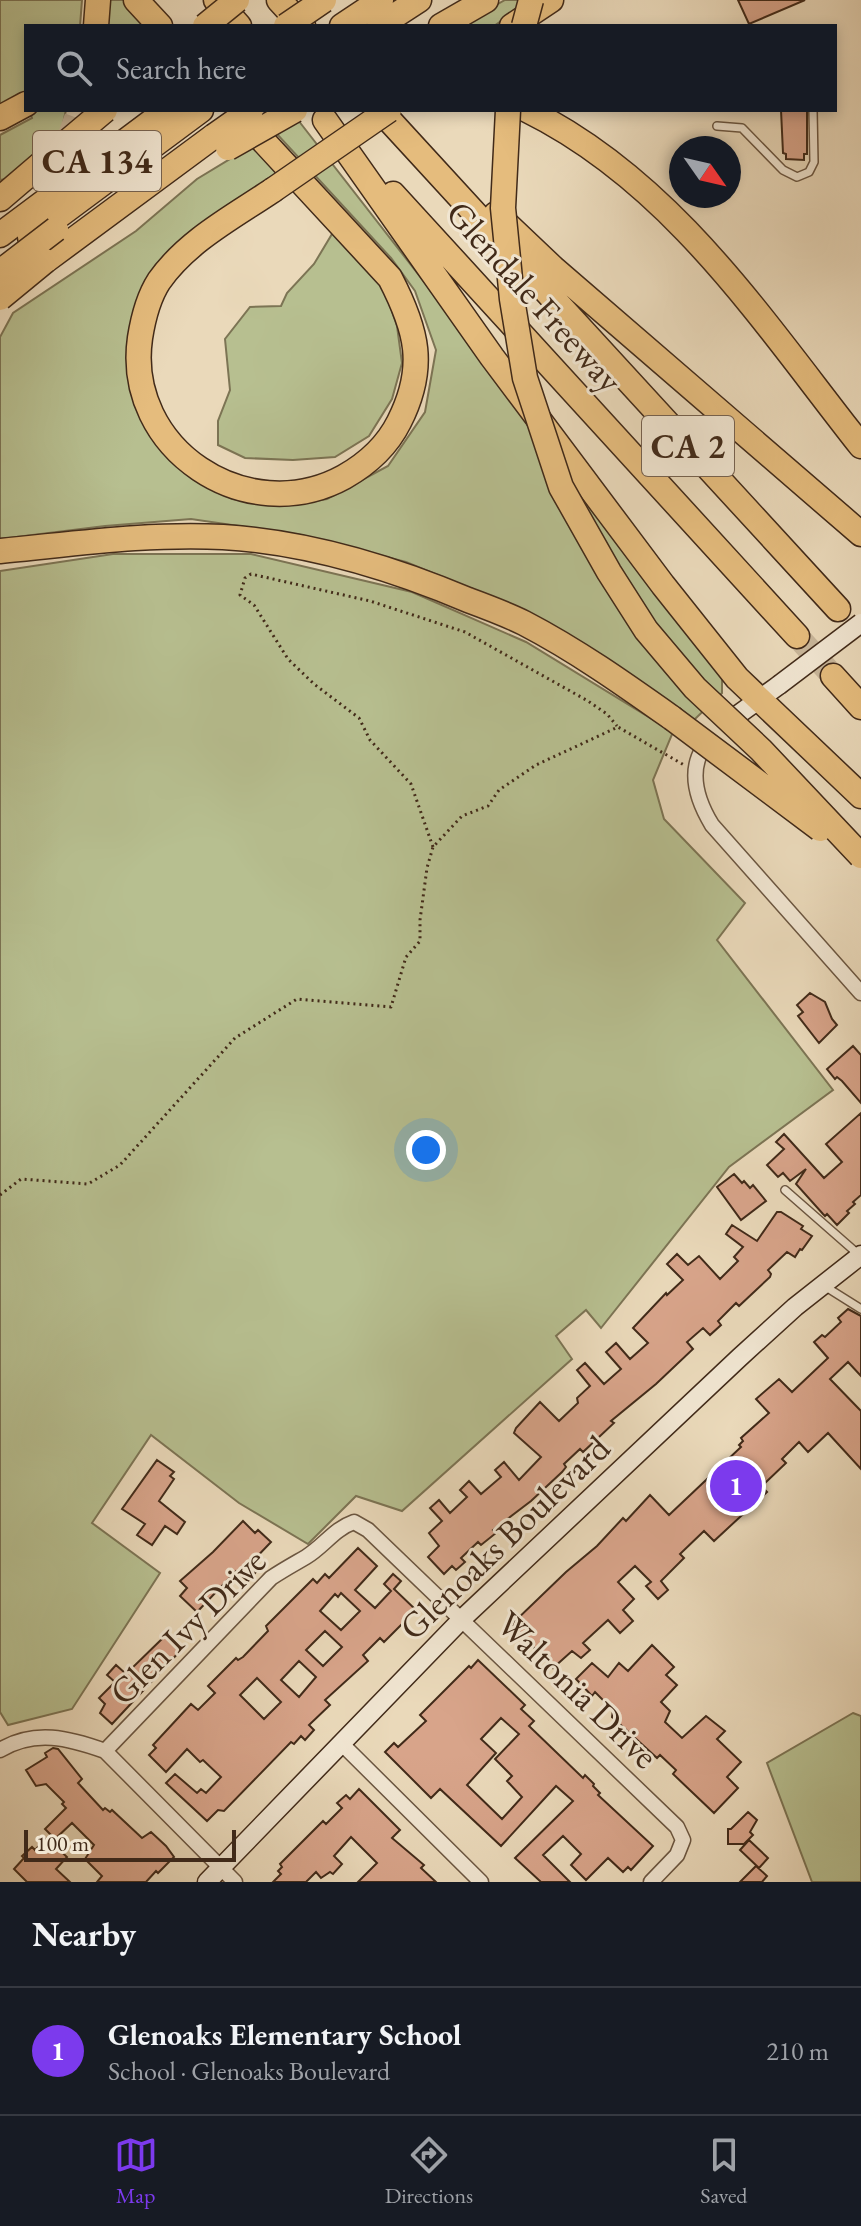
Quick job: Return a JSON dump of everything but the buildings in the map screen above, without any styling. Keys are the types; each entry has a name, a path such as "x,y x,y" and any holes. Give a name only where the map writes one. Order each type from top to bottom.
{"highway":[{"path":"136,0 158,24"},
{"path":"216,0 237,24"},
{"path":"207,24 237,0"},
{"path":"279,0 301,24"},
{"path":"289,24 324,0"},
{"path":"326,24 368,7 419,0"},
{"path":"444,24 486,0"},
{"path":"525,24 531,0"},
{"path":"515,24 551,0"},
{"path":"345,24 368,7"},
{"path":"0,118 24,106"},
{"path":"0,199 103,112"},
{"name":"CA 134","path":"0,235 164,112"},
{"path":"237,112 295,174 390,278 414,331 414,378 408,405 395,431 378,452 358,469 316,489 288,495 240,489 197,469 175,448 155,422 143,396 138,348 143,318 157,284 175,261 195,244 273,190 295,174 381,112"},
{"name":"CA 134","path":"0,298 179,160 210,124 245,112"},
{"path":"0,259 210,124 283,112"},
{"path":"386,112 553,268 861,534"},
{"name":"Glendale Freeway","path":"386,112 838,609"},
{"path":"508,112 503,208 512,299 525,378 561,487 646,630 695,688 761,750 861,858"},
{"path":"530,112 609,160 661,203 737,289 861,446"},
{"path":"320,115 607,513 737,678 748,707 861,796"},
{"name":"Glendale Freeway","path":"320,115 797,636"},
{"path":"0,272 56,229 210,124"},
{"path":"0,551 138,538 222,537 289,544 363,561 523,622 597,665 861,858"},
{"path":"833,676 861,707"}],"street":[{"path":"748,707 861,623"},
{"path":"712,737 697,757 697,790 701,807 712,825 861,993"},
{"name":"Glenoaks Boulevard","path":"207,1882 228,1875 342,1744 462,1619 737,1360 860,1255"},
{"name":"Waltonia Drive","path":"354,1522 368,1530 677,1827 683,1840 677,1855 651,1882"},
{"name":"Glen Ivy Drive","path":"105,1751 271,1578 306,1557 341,1526 354,1522"},
{"path":"0,1750 28,1737 49,1736 105,1751 228,1875"},
{"path":"342,1744 481,1882"}],"lane":[{"path":"717,126 742,128 783,170 797,177 809,172 814,162 813,112"},
{"path":"785,1190 860,1255"},
{"path":"823,1285 861,1309"}],"path":[{"path":"433,847 411,784 370,740 359,718 314,684 288,659 254,605 240,595 245,578 251,574 370,601 465,632 588,701 607,714 618,727 697,772"},
{"path":"0,1195 21,1179 88,1184 120,1165 235,1038 297,999 391,1007 406,957 420,941 427,868 433,847 462,816 488,806 499,790 536,765 618,727"}],"green space":[{"path":"0,0 82,0 80,24 24,24 24,102 0,108"},
{"path":"105,0 128,0 149,24 102,24"},
{"path":"505,0 531,0 497,24 463,24"},
{"path":"30,112 66,112 61,133 6,179 0,180 0,135 32,118"},
{"path":"298,120 510,392 722,677 722,693 694,720 511,605 406,562 301,535 191,519 0,539 0,337 13,313 136,231 197,179 258,142 286,171 160,266 130,362 198,479 232,499 285,506 327,499 388,466 425,412 436,350 415,291 391,258 276,133"},
{"path":"335,229 383,285 397,326 402,363 392,399 369,436 335,457 293,460 245,458 218,445 218,421 230,390 225,339 250,307 281,306 287,293 314,264"},
{"path":"113,554 251,554 412,592 526,642 673,732 653,780 664,819 745,903 717,940 833,1090 729,1167 601,1328 586,1310 556,1336 572,1359 402,1511 356,1496 308,1544 239,1503 151,1435 92,1523 160,1573 72,1709 8,1725 0,1712 0,571"},
{"path":"853,1713 861,1716 861,1882 812,1882 767,1763"}],"tunnel":[{"path":"44,208 78,112"},
{"path":"797,636 833,676"}],"place":[{"name":"Glenoaks Elementary School","path":"736,1486"}]}
